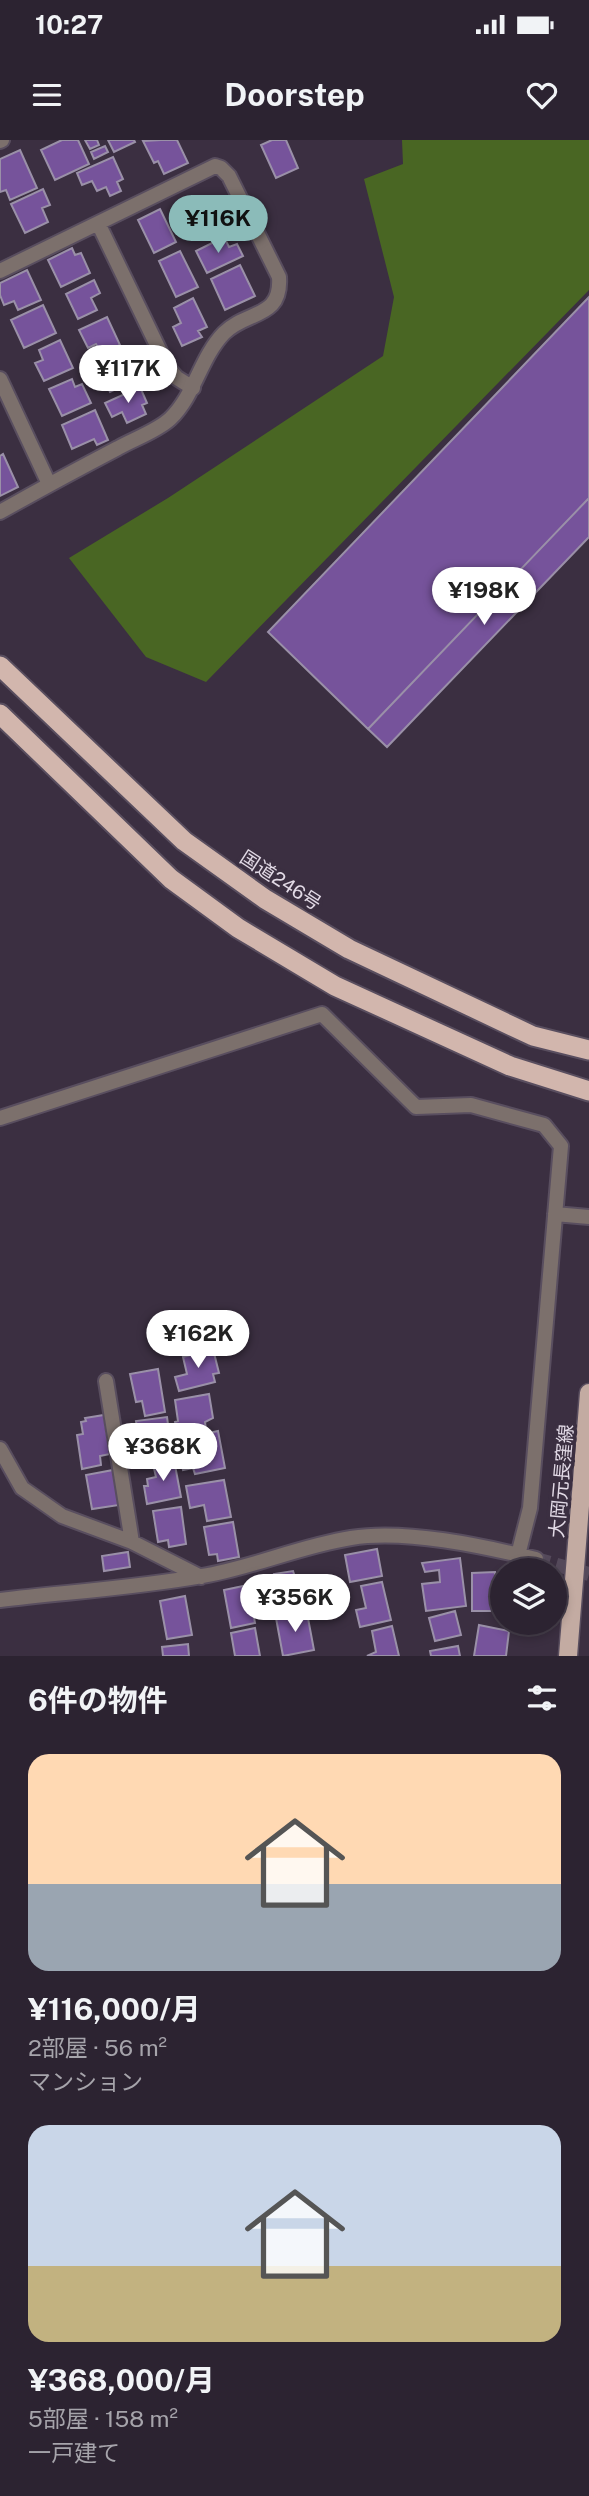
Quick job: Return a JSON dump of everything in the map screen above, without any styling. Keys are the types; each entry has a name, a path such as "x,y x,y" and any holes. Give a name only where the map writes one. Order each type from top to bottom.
{"highway":[{"name":"国道246号","path":"0,666 184,841 265,900 349,949 533,1036 589,1050"},
{"path":"0,714 171,879 238,928 335,986 510,1066 589,1091"}],"main road":[{"name":"大岡元長窪線","path":"568,1656 589,1393"}],"street":[{"path":"0,271 215,166 229,176 279,277 280,292 274,303 265,311 239,322 226,332 206,359 193,388 169,421 0,512"},
{"path":"98,223 168,368 177,378 193,388"},
{"path":"0,379 49,484"},
{"path":"0,1118 322,1014 416,1107 471,1105 544,1125 561,1146 530,1508 518,1555"},
{"path":"555,1214 589,1217"},
{"path":"106,1381 132,1542"},
{"path":"0,1449 22,1488 62,1516 132,1542 201,1577"},
{"path":"0,1600 201,1577 254,1565 328,1542 373,1535 431,1539 532,1558"}],"green space":[{"path":"402,140 589,140 589,290 206,682 146,657 69,558 168,498 383,356 394,297 364,179 403,164"}],"building":[{"path":"62,140 78,140 89,164 55,180 41,150"},
{"path":"85,140 97,140 99,145 90,149"},
{"path":"108,140 134,140 135,142 114,152"},
{"path":"177,140 188,163 164,174 158,161 154,163 143,141"},
{"path":"272,140 286,140 298,168 276,178 261,145"},
{"path":"105,146 108,152 94,159 91,152"},
{"path":"20,150 37,188 10,200 6,190 0,192 0,159"},
{"path":"113,157 123,179 117,182 121,191 110,196 106,187 97,191 92,181 82,185 77,173"},
{"path":"43,189 50,205 42,208 48,222 25,233 11,204"},
{"path":"198,197 201,205 208,202 218,221 189,235 176,208"},
{"path":"160,209 176,242 154,253 138,220"},
{"path":"224,237 229,247 237,244 243,256 207,273 196,251"},
{"path":"72,248 75,255 81,253 90,273 61,287 48,260"},
{"path":"180,251 198,287 176,297 159,261"},
{"path":"240,265 255,296 225,310 211,279"},
{"path":"27,270 41,300 18,310 14,301 4,305 0,295 0,283"},
{"path":"94,280 100,293 91,298 97,310 78,319 66,294"},
{"path":"589,297 589,498 368,729 268,632"},
{"path":"193,298 207,327 198,331 202,337 182,346 173,327 181,323 174,308"},
{"path":"43,305 56,333 24,348 11,320"},
{"path":"107,317 120,345 101,354 96,344 88,348 79,330"},
{"path":"60,340 73,368 44,381 35,363 43,360 39,350"},
{"path":"124,349 134,370 128,373 132,381 110,392 96,362"},
{"path":"72,379 75,387 82,384 91,403 62,416 49,389"},
{"path":"140,387 147,403 142,405 146,414 127,423 122,412 112,417 105,403"},
{"path":"95,410 108,440 97,445 94,439 72,449 62,425"},
{"path":"3,454 18,487 0,496 0,456"},
{"path":"589,498 589,537 387,747 368,729"},
{"path":"213,1349 219,1373 213,1374 215,1382 179,1391 175,1377 187,1374 183,1357"},
{"path":"158,1369 165,1412 145,1416 142,1401 136,1402 130,1374"},
{"path":"209,1394 213,1418 205,1422 206,1430 178,1435 175,1400"},
{"path":"104,1415 110,1454 100,1456 101,1465 82,1469 77,1435 83,1434 81,1422 86,1421 85,1418"},
{"path":"167,1417 172,1454 141,1458 136,1421"},
{"path":"218,1431 225,1468 195,1474 193,1468 183,1470 177,1440"},
{"path":"174,1460 181,1497 147,1504 144,1486 148,1486 147,1479 156,1477 153,1464"},
{"path":"113,1470 119,1505 92,1509 86,1475"},
{"path":"224,1480 231,1517 207,1521 204,1505 190,1508 186,1486"},
{"path":"181,1507 186,1544 169,1547 168,1540 158,1542 153,1511"},
{"path":"233,1522 239,1557 218,1561 217,1554 209,1555 204,1527"},
{"path":"377,1549 382,1576 350,1582 345,1555"},
{"path":"128,1552 130,1567 104,1571 102,1556"},
{"path":"460,1558 466,1606 426,1611 422,1584 440,1582 439,1570 425,1572 422,1563"},
{"path":"293,1571 295,1577 300,1576 306,1607 282,1612 274,1574"},
{"path":"490,1572 490,1611 472,1611 472,1573"},
{"path":"382,1582 391,1620 360,1627 356,1610 366,1608 361,1586"},
{"path":"248,1585 255,1623 231,1628 224,1590"},
{"path":"185,1596 192,1635 167,1639 160,1601"},
{"path":"455,1611 461,1635 435,1641 429,1618"},
{"path":"307,1613 314,1650 283,1656 276,1618"},
{"path":"479,1625 490,1627 490,1635 509,1635 506,1656 474,1656"},
{"path":"392,1626 399,1656 367,1656 376,1652 372,1631"},
{"path":"255,1628 260,1656 235,1656 231,1633"},
{"path":"188,1644 189,1656 163,1656 162,1647"},
{"path":"458,1646 460,1656 431,1656 430,1651"}],"tunnel":[{"path":"567,1568 589,1574"}]}
